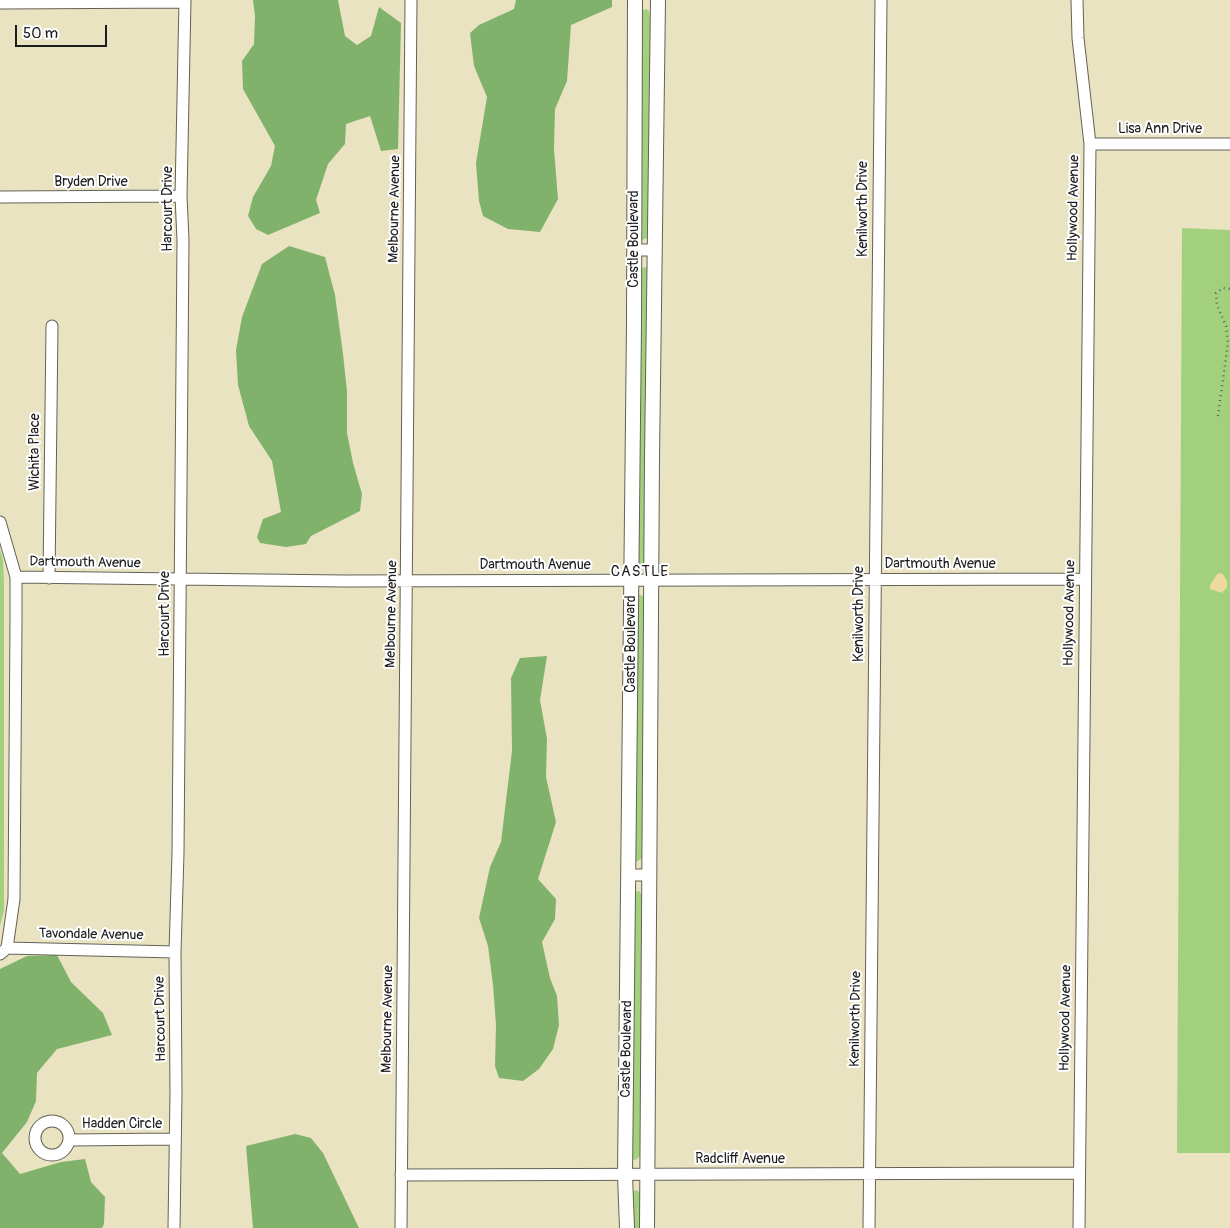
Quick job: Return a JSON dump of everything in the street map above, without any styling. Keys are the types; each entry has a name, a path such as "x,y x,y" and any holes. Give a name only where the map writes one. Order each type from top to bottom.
{"street":[{"name":"Melbourne Avenue","path":"401,1228 412,0"},
{"name":"Castle Boulevard","path":"627,1228 625,1175 635,0"},
{"name":"Castle Boulevard","path":"647,1228 648,875 658,0"},
{"name":"Kenilworth Drive","path":"869,1228 881,0"},
{"name":"Hollywood Avenue","path":"1076,0 1078,38 1090,144 1079,1228"},
{"path":"0,3 185,1"},
{"name":"Harcourt Drive","path":"174,1228 185,1"},
{"name":"Lisa Ann Drive","path":"1090,144 1230,144"},
{"name":"Bryden Drive","path":"0,197 182,196"},
{"path":"634,250 655,250"},
{"name":"Wichita Place","path":"49,578 52,326"},
{"path":"0,522 16,577 14,899 4,951"},
{"name":"Dartmouth Avenue","path":"16,577 408,580 1085,579"},
{"path":"629,876 648,875"},
{"name":"Tavondale Avenue","path":"4,951 175,952"},
{"name":"Hadden Circle","path":"69,1140 175,1139"},
{"name":"Radcliff Avenue","path":"401,1175 1079,1172"}],"path":[{"path":"1218,416 1228,343 1226,326 1217,305 1216,293 1223,288 1230,289"}],"green space":[{"path":"253,0 338,0 345,36 357,45 371,36 379,7 401,23 398,149 381,151 370,116 346,124 345,144 328,164 316,200 320,213 268,235 256,229 248,216 253,197 271,166 275,146 243,89 242,61 254,44 255,16"},
{"path":"516,0 612,0 612,7 571,25 567,81 555,109 554,149 558,199 540,232 508,229 483,216 479,201 476,163 487,97 474,66 470,33 479,25 514,9"},
{"path":"643,10 649,11 650,18 649,237 642,240 640,237 642,16"},
{"path":"1182,228 1230,230 1230,1153 1177,1153"},
{"path":"289,246 325,257 335,295 343,354 347,391 347,433 362,494 360,511 311,536 306,544 286,547 260,543 257,537 263,519 281,512 272,461 249,426 238,385 236,350 242,317 262,264"},
{"path":"647,267 645,565 641,566 638,565 641,268"},
{"path":"0,550 3,560 4,582 4,911 0,926"},
{"path":"638,594 645,597 643,858 636,862 633,859"},
{"path":"547,656 540,700 547,739 546,777 556,822 538,879 556,899 555,919 542,942 550,978 557,996 559,1025 553,1049 539,1069 523,1081 499,1078 495,1066 496,1025 493,985 488,946 479,918 490,867 501,842 512,751 511,678 520,658"},
{"path":"639,891 642,895 641,1156 635,1160 632,1159 634,892"},
{"path":"57,955 71,982 103,1013 112,1035 57,1049 37,1073 36,1101 27,1122 2,1153 20,1174 61,1162 85,1159 91,1182 105,1197 104,1224 102,1228 0,1228 0,969 27,956"},
{"path":"295,1134 311,1138 323,1153 359,1228 253,1228 246,1146"},
{"path":"637,1190 641,1194 641,1228 631,1228 632,1192"}],"sand":[{"path":"1218,573 1223,574 1227,581 1227,587 1222,593 1210,589 1210,585"}],"district":[{"name":"CASTLE","path":"640,572"}]}
